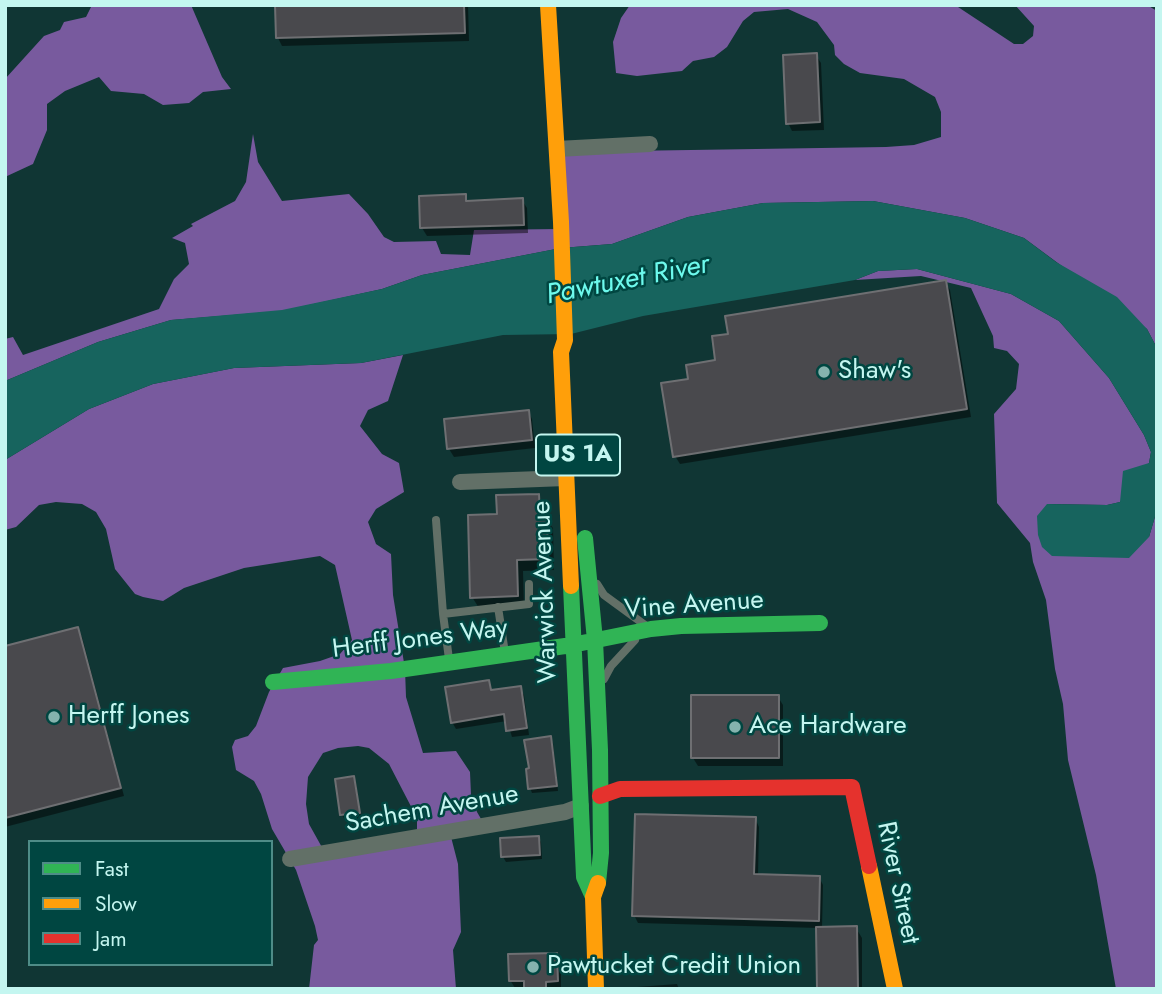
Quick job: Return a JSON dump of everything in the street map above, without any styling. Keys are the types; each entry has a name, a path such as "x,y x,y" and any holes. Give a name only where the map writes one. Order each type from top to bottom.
{"main road":[{"path":"548,5 565,338"},
{"name":"Warwick Avenue","path":"565,338 561,352 572,645 584,877 593,897"},
{"name":"Warwick Avenue","path":"565,338 571,351 595,640 601,853 599,879 593,897 596,989"},
{"name":"Vine Avenue","path":"572,645 651,629 681,626 820,623"},
{"name":"Herff Jones Way","path":"273,682 391,671 572,645"},
{"name":"River Street","path":"600,796 620,789 852,787 895,989"}],"street":[{"path":"556,149 650,144"},
{"path":"460,482 566,478"},
{"name":"Sachem Avenue","path":"290,859 565,812 581,806"}],"lane":[{"path":"436,520 443,614 450,663"},
{"path":"588,571 604,595 651,629 631,643 611,666 597,694"},
{"path":"443,614 529,604 529,584"},
{"path":"498,607 506,654"}],"shaded area":[{"path":"92,5 191,5 222,77 231,89 203,92 189,103 163,105 144,94 111,91 99,77 65,91 47,104 47,130 33,164 5,177 5,79 44,36 60,30 64,22 86,17"},
{"path":"630,5 955,5 1014,44 1023,44 1033,36 1034,26 1015,5 1147,5 1157,11 1157,348 1147,329 1024,238 965,218 873,201 763,203 688,217 612,244 561,248 422,275 382,289 282,311 171,320 98,342 5,381 5,339 13,337 23,355 159,309 174,279 189,264 185,243 172,238 193,226 191,224 235,201 246,182 253,134 258,162 282,201 349,194 368,214 384,237 394,242 436,241 441,254 470,255 474,230 560,229 560,152 886,147 914,145 941,137 941,112 935,97 904,79 860,73 844,64 835,55 834,45 817,22 788,9 754,12 743,21 727,47 714,57 693,61 682,71 637,76 616,73 613,42 621,18"},
{"path":"917,269 1011,294 1059,321 1109,378 1144,435 1151,452 1149,463 1120,502 1107,505 1047,504 1149,537 1157,510 1157,989 1116,989 1096,875 1068,760 1063,704 1055,669 1046,600 1033,562 1030,543 997,503 994,414 1016,389 1019,364 1007,351 994,348 993,336 971,288 921,276 855,280 878,271"},
{"path":"403,355 388,401 368,410 360,426 382,454 399,463 404,492 376,509 368,522 376,544 391,554 393,595 405,669 406,697 423,753 456,751 470,772 471,795 484,824 450,833 458,864 461,932 453,950 456,989 309,989 314,945 318,940 315,926 296,870 272,829 261,794 254,781 236,770 232,747 235,740 248,736 256,726 269,692 283,668 340,654 352,640 335,565 320,556 244,568 184,588 163,601 135,594 115,569 106,529 96,512 82,504 56,502 39,505 16,527 5,530 5,460 89,409 153,384 234,368 361,363","holes":["338,748 369,748 389,764 417,818 417,835 324,851 309,824 306,804 308,777 323,753"]}],"water":[{"name":"Pawtuxet River","path":"873,201 965,218 1024,238 1056,262 1117,297 1147,329 1157,348 1157,510 1149,537 1129,558 1052,556 1042,547 1038,535 1037,516 1047,504 1107,505 1120,502 1123,471 1149,463 1151,452 1144,435 1109,378 1059,321 1011,294 917,269 878,271 855,280 643,316 571,334 503,335 361,363 234,368 153,384 89,409 5,460 5,381 98,342 171,320 282,310 382,289 422,275 561,248 612,244 688,217 763,203"}],"building":[{"path":"275,5 464,5 465,33 276,38"},
{"path":"817,53 820,122 786,124 783,55"},
{"path":"466,194 466,201 523,198 524,225 420,228 419,196"},
{"name":"Shaw's","path":"946,280 967,409 673,457 661,383 688,379 686,365 715,360 712,336 728,334 725,316"},
{"path":"529,410 532,440 447,449 444,419"},
{"path":"539,494 540,516 547,516 548,559 517,560 518,596 470,598 468,515 497,514 496,495"},
{"name":"Herff Jones","path":"78,627 121,788 5,818 5,646"},
{"path":"489,680 491,690 521,686 527,728 506,731 504,714 451,723 445,687"},
{"name":"Ace Hardware","path":"691,695 779,695 779,758 691,758"},
{"path":"551,736 557,786 528,789 526,769 529,768 524,740"},
{"path":"354,776 360,813 340,815 335,779"},
{"path":"635,814 756,817 754,874 820,876 819,921 632,916"},
{"path":"539,836 540,855 501,857 500,838"},
{"path":"857,926 858,989 817,989 816,927"},
{"name":"Pawtucket Credit Union","path":"557,953 558,981 546,982 546,989 524,989 524,981 509,981 508,954"}],"traffic: fast":[{"path":"585,538 595,640 600,750 601,853 598,883"},
{"path":"571,586 584,877 593,897"},
{"path":"273,682 391,671 572,645 651,629 820,623"}],"traffic: slow":[{"path":"548,5 561,222 565,340 561,352 571,586"},
{"path":"869,866 895,989"},
{"path":"596,989 593,897 598,883"}],"traffic: jam":[{"path":"600,796 620,789 852,787 869,866"}],"place":[{"name":"Shaw's","path":"824,372"},
{"name":"Herff Jones","path":"54,717"},
{"name":"Ace Hardware","path":"735,727"},
{"name":"Pawtucket Credit Union","path":"533,967"}]}
